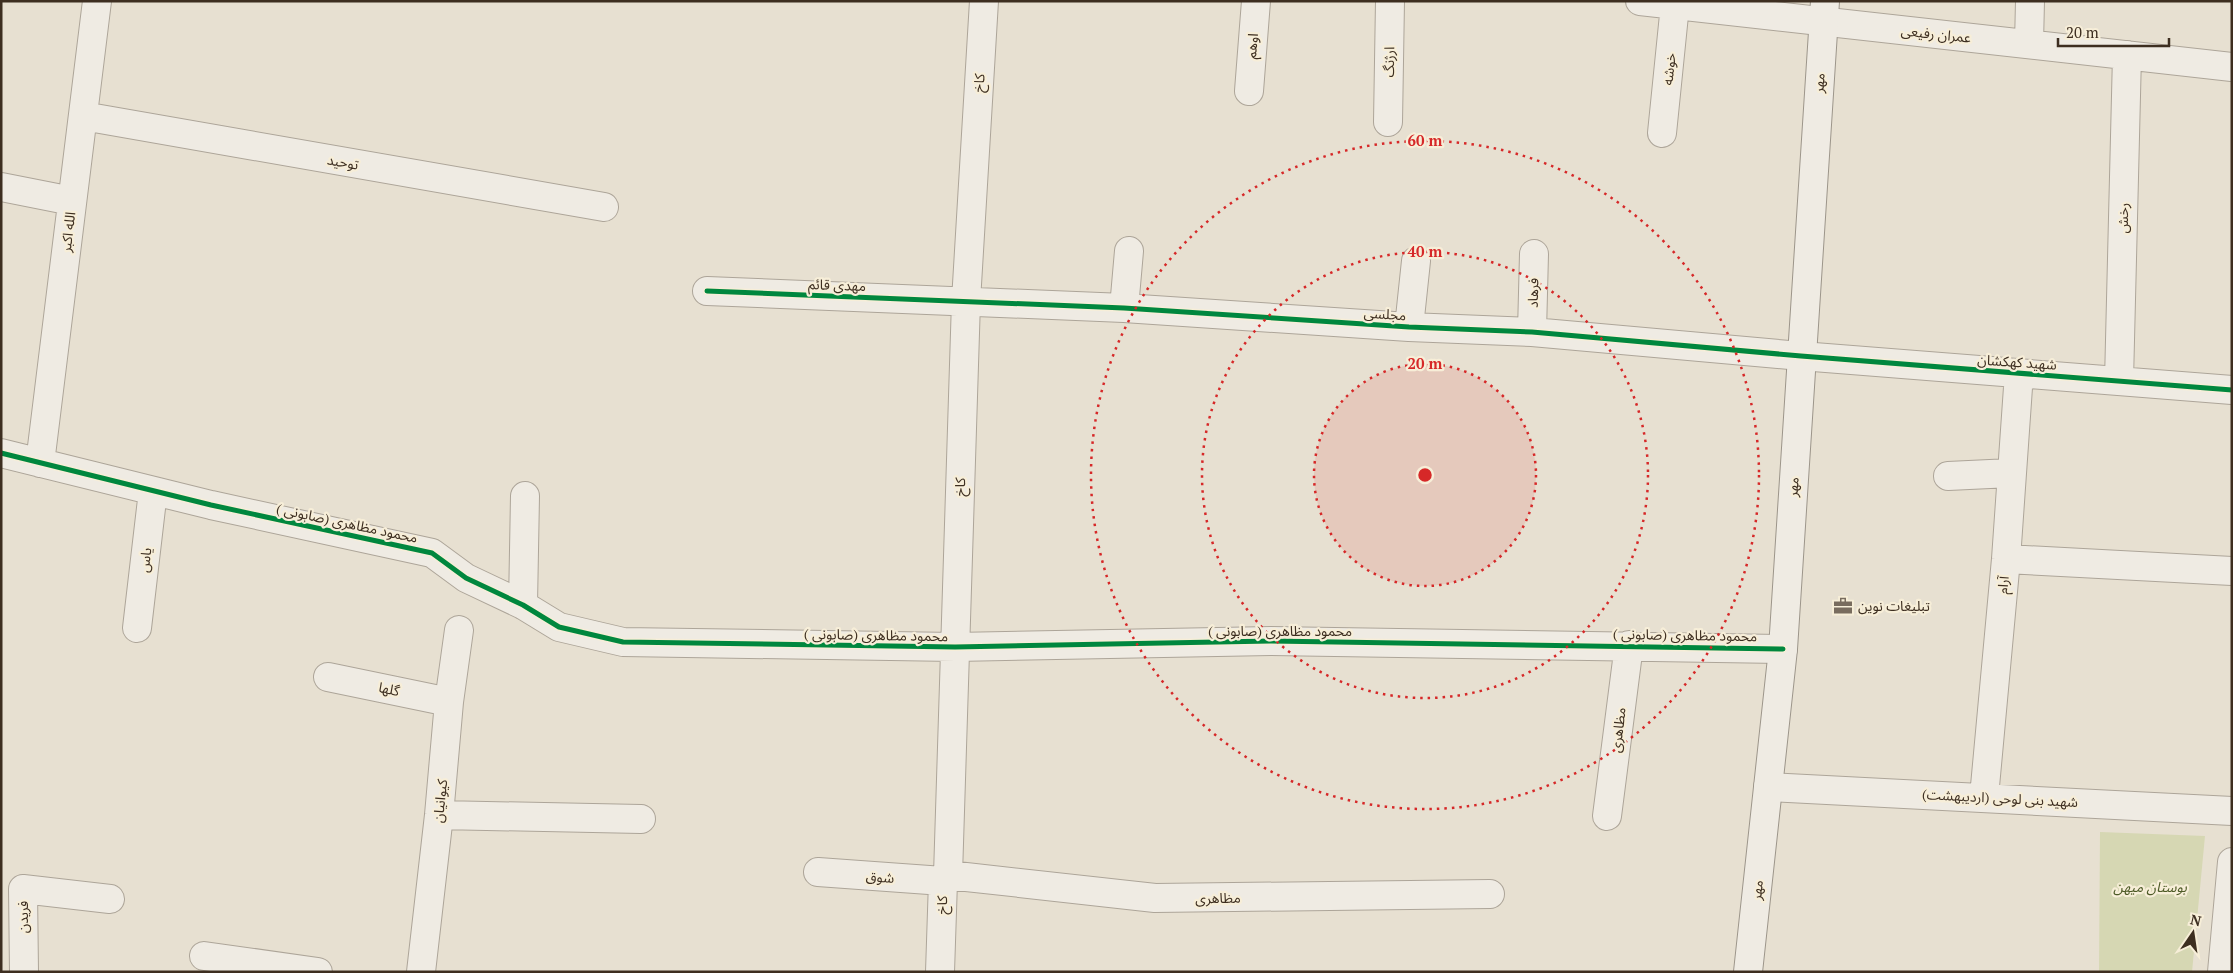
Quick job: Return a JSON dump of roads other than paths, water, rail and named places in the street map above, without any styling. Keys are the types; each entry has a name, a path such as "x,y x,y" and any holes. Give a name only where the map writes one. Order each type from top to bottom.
{"street":[{"name":"الله اکبر","path":"40,463 97,1"},
{"name":"کاخ","path":"940,972 956,647 966,301 984,1"},
{"name":"اوهم","path":"1248,91 1256,1"},
{"name":"ارژنگ","path":"1388,122 1390,1"},
{"name":"عمران رفیعی","path":"1640,1 1675,5 1824,12 2029,44 2232,67"},
{"path":"2029,44 2030,1"},
{"name":"خوشه","path":"1662,133 1675,5"},
{"name":"مهر","path":"1748,972 1783,649 1824,12"},
{"name":"رخش","path":"2119,381 2127,55"},
{"name":"توحید","path":"83,116 604,207"},
{"path":"1,187 72,201"},
{"path":"1124,308 1129,251"},
{"name":"فرهاد","path":"1532,332 1534,254"},
{"path":"1409,327 1416,261"},
{"name":"مهدی قائم","path":"707,291 966,301"},
{"name":"مجلسی","path":"966,301 1124,308 1409,327 1532,332 1801,356"},
{"name":"شهید کهکشان","path":"1801,356 2232,390"},
{"name":"آرام","path":"1984,797 2006,559 2019,373"},
{"name":"محمود مظاهری (صابونی )","path":"1,453 153,491 432,553 466,578 523,605 559,628 623,642 956,647 1271,641 1629,645 1783,649"},
{"path":"1948,476 2012,473"},
{"name":"یاس","path":"137,628 153,491"},
{"path":"523,605 525,496"},
{"path":"2006,559 2232,571"},
{"name":"کیوانیان","path":"421,972 459,630"},
{"name":"مظاهری","path":"1607,816 1629,645"},
{"name":"گلها","path":"328,677 450,702"},
{"name":"شهید بنی لوحی (اردیبهشت)","path":"1768,787 2232,811"},
{"path":"439,816 641,819"},
{"path":"2222,972 2232,862"},
{"name":"شوق","path":"818,872 946,878"},
{"name":"مظاهری","path":"946,878 1155,898 1490,894"},
{"name":"فریدن","path":"24,972 17,888 110,899"},
{"path":"204,956 318,972"}],"place":[{"name":"تبلیغات نوین","path":"1843,606"}],"park label":[{"name":"بوستان میهن","path":"2150,887"}]}
